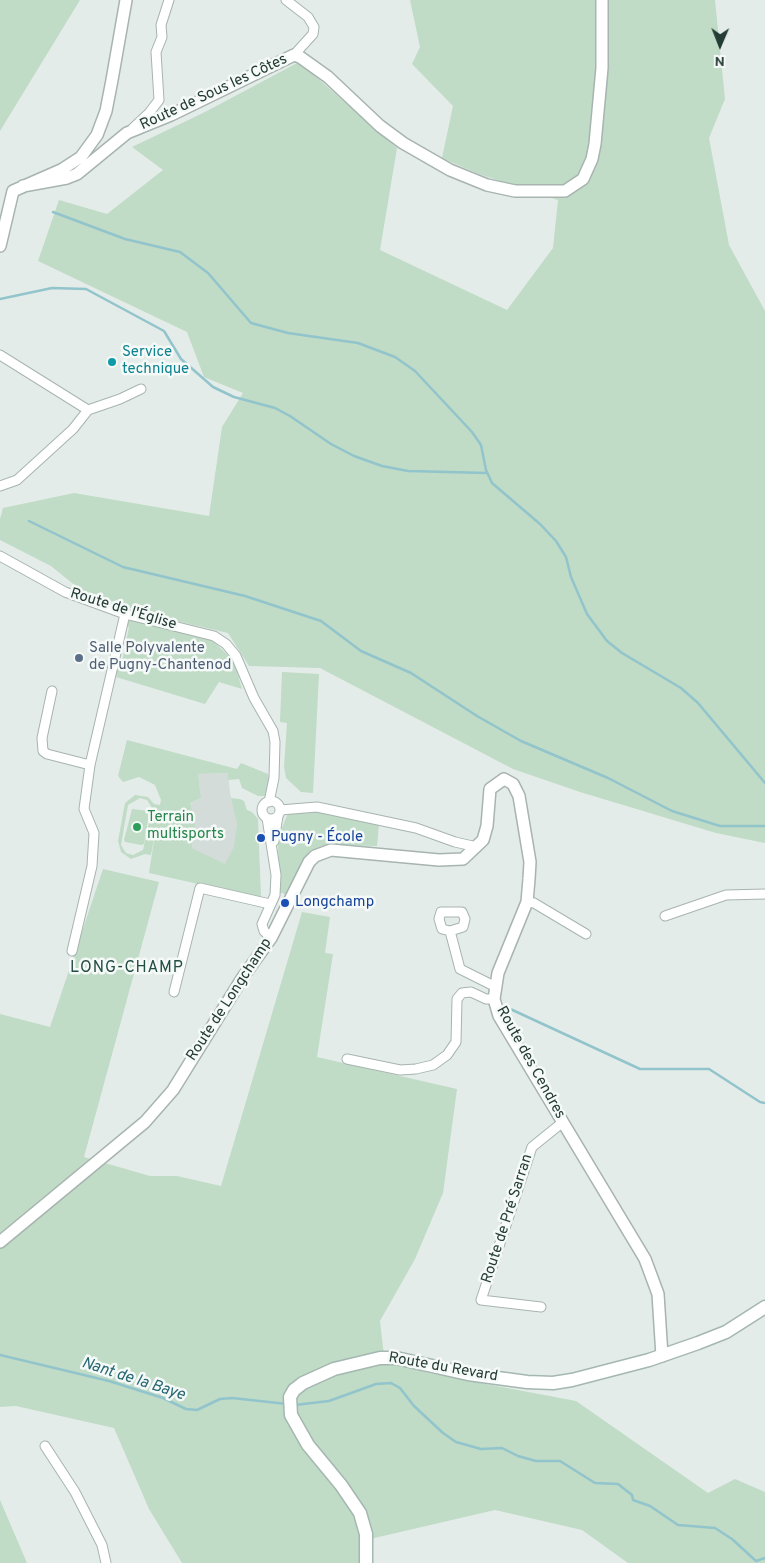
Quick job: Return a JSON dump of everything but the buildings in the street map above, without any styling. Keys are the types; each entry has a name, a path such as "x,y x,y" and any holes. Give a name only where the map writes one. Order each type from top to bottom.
{"main road":[{"name":"Route du Revard","path":"753,1316 765,1303"},
{"name":"Route du Revard","path":"366,1563 366,1534 360,1513 341,1485 308,1445 291,1415 289,1401 292,1393 303,1383 314,1377 362,1361 380,1358 396,1358 468,1374 553,1383 609,1371 662,1356 726,1332 765,1307"}],"street":[{"path":"0,246 14,191 61,170 81,158 98,135 112,80 126,0"},
{"path":"127,133 150,113 159,100 156,52 162,37 161,25 169,0"},
{"path":"286,0 308,17 314,27 313,34 294,55"},
{"name":"Route de Sous les Côtes","path":"23,186 68,178 77,174 127,133 171,115 294,55 300,56 328,77 380,126 403,143 450,170 487,185 515,191 565,191 582,179 592,159 595,144 602,68 602,0"},
{"path":"0,355 88,410"},
{"path":"0,486 17,480 72,429 88,410 120,399 141,389"},
{"name":"Route de l'Église","path":"0,556 65,592 125,614 214,636 231,649 241,666 254,698 273,731 275,742 274,778 276,808"},
{"path":"72,951 92,866 94,833 84,809 90,765 125,614"},
{"path":"52,691 42,738 43,751 47,754 90,765"},
{"name":"Route des Cendres","path":"477,847 486,834 490,789 499,780 509,781 516,788 519,796 530,862 527,902 494,986 494,999 499,1016 645,1259 658,1294 662,1356"},
{"path":"273,934 264,931 262,924 275,895 276,874 267,818 262,811 264,806 276,808 317,807 416,828 455,842 477,847"},
{"path":"267,818 272,819 276,808"},
{"path":"273,846 276,808"},
{"name":"Route de Longchamp","path":"0,1242 145,1122 173,1090 243,977 273,934 309,862 322,852 331,850 463,860 477,847"},
{"path":"174,992 200,888 270,904"},
{"path":"665,916 726,895 765,894"},
{"path":"527,902 534,903 586,934"},
{"path":"450,931 460,969 494,986"},
{"path":"347,1059 400,1070 416,1069 434,1064 447,1055 456,1042 457,999 462,993 471,992 486,999 494,999"},
{"name":"Route de Pré Sarran","path":"541,1307 481,1300 532,1147 563,1122"},
{"path":"45,1446 78,1499 102,1545 106,1563"}],"shaded area":[{"path":"228,773 230,793 240,830 232,868 192,848 196,822 190,803 201,798 198,774"}],"green space":[{"path":"0,0 80,0 0,131"},
{"path":"410,0 715,0 725,99 709,138 729,245 765,311 765,843 716,833 580,792 513,769 320,668 249,666 228,633 155,616 82,591 51,566 0,540 0,519 3,508 74,493 209,516 222,427 243,393 204,377 187,332 38,261 59,200 107,214 163,170 132,147 205,112 299,62 397,148 380,250 507,310 553,248 558,200 479,174 442,158 453,106 412,64 420,47"},
{"path":"131,620 212,640 234,661 242,689 219,682 205,704 116,677 118,662 122,662 129,627 125,626 126,621"},
{"path":"282,672 319,674 313,793 301,792 286,778 284,767 287,723 280,722"},
{"path":"127,740 237,769 241,763 268,774 271,791 265,796 258,796 242,788 239,779 228,780 228,773 198,774 201,798 190,803 196,822 192,848 225,864 234,847 237,823 231,798 244,801 247,810 252,812 258,819 261,898 149,873 157,821 151,855 145,854 131,859 121,852 118,841 125,803 135,795 148,797 154,804 160,805 161,800 155,785 139,777 123,782 118,776","holes":["140,798 147,800 152,808 143,850 133,855 126,853 121,845 128,805"]},
{"name":"Terrain multisports","path":"132,809 148,811 149,814 144,844 141,845 125,842 124,840"},
{"path":"315,809 379,824 377,846 323,846 310,851 302,860 290,896 279,892 278,843 282,828 288,813"},
{"path":"103,869 159,882 84,1157 150,1176 177,1176 221,1186 302,912 330,917 325,953 333,954 317,1057 457,1089 443,1193 415,1259 380,1321 384,1356 428,1373 576,1401 708,1493 735,1479 765,1492 765,1563 628,1563 582,1530 495,1510 370,1539 368,1563 182,1563 149,1509 114,1428 16,1406 0,1407 0,1014 50,1027"},
{"path":"0,1500 27,1563 0,1563"}],"waterway":[{"path":"53,212 125,239 180,252 208,273 251,323 288,333 358,343 395,357 415,371 472,432 481,445 486,470 492,483 540,524 556,541 566,557 571,577 587,614 607,641 622,653 681,688 698,703 765,783"},
{"path":"0,299 52,288 86,289 164,331 181,359 213,387 234,397 275,408 331,444 354,456 382,466 408,471 487,473"},
{"path":"29,521 123,567 245,596 321,621 361,651 411,673 477,716 521,741 608,778 672,811 720,826 765,826"},
{"path":"506,1007 640,1069 709,1069 760,1102 765,1103"},
{"name":"Nant de la Baye","path":"0,1355 109,1381 163,1398 186,1409 197,1410 220,1399 232,1398 287,1404"},
{"name":"Nant de la Baye","path":"295,1405 329,1401 376,1384 391,1383 400,1388 414,1406 443,1433 456,1442 481,1449 502,1448 518,1456 536,1461 560,1461 595,1483 618,1484 632,1495 633,1500 650,1506 678,1525 715,1528 732,1539 756,1561 765,1558"}],"place":[{"name":"Service technique","path":"112,362"},
{"name":"Salle Polyvalente de Pugny-Chantenod","path":"79,658"},
{"name":"Terrain multisports","path":"137,827"},
{"name":"Pugny - École","path":"261,838"},
{"name":"Longchamp","path":"285,903"}],"district":[{"name":"LONG-CHAMP","path":"127,969"}]}
